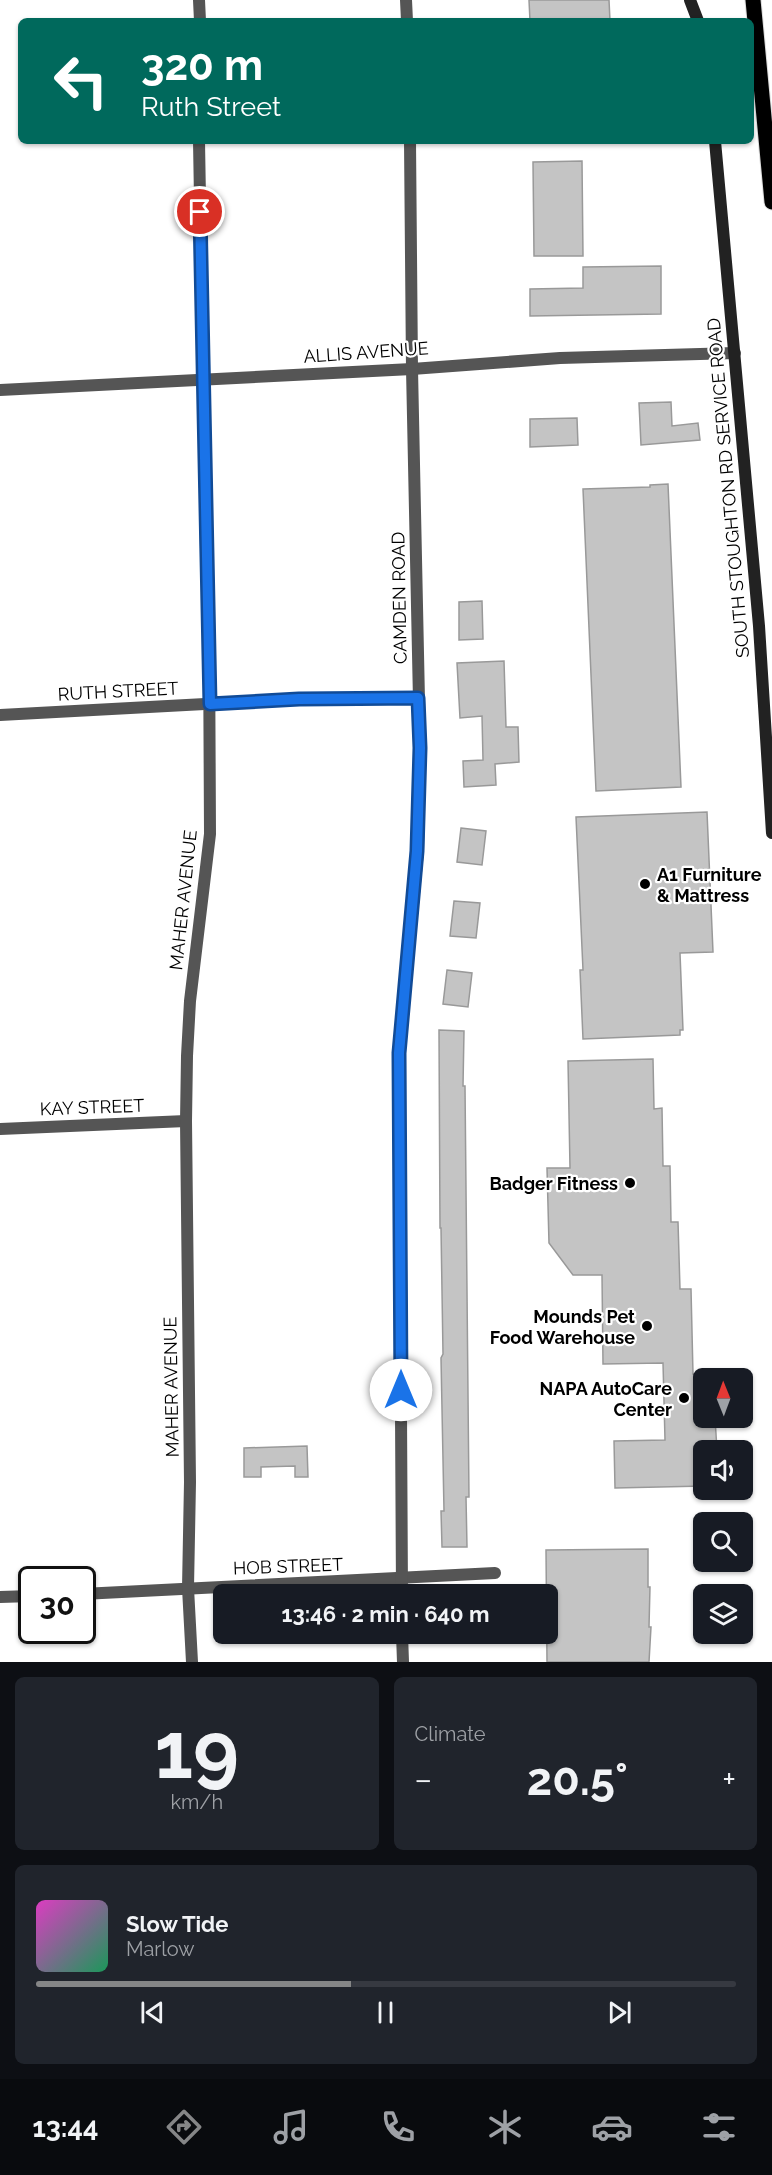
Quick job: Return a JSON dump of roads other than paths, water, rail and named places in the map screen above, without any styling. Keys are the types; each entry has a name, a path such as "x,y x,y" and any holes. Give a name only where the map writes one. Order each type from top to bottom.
{"main road":[{"path":"753,0 772,202"}],"street":[{"path":"199,0 200,18"},
{"path":"406,0 407,18"},
{"path":"690,0 697,18"},
{"name":"MAHER AVENUE","path":"192,1662 188,1588 190,1482 186,1121 190,1001 210,834 210,704 200,144"},
{"name":"CAMDEN ROAD","path":"402,1584 399,1053 417,851 420,748 410,144"},
{"name":"SOUTH STOUGHTON RD SERVICE ROAD","path":"715,144 759,626 772,833"},
{"name":"ALLIS AVENUE","path":"0,390 412,369 560,358 735,353"},
{"name":"RUTH STREET","path":"0,715 299,699 418,698"},
{"name":"KAY STREET","path":"0,1129 186,1121"},
{"name":"HOB STREET","path":"96,1594 495,1573"},
{"path":"0,1597 18,1596"},
{"path":"402,1644 403,1662"}],"place":[{"name":"A1 Furniture & Mattress","path":"645,884"},
{"name":"Badger Fitness","path":"630,1183"},
{"name":"Mounds Pet Food Warehouse","path":"647,1326"},
{"name":"NAPA AutoCare Center","path":"684,1398"}]}
